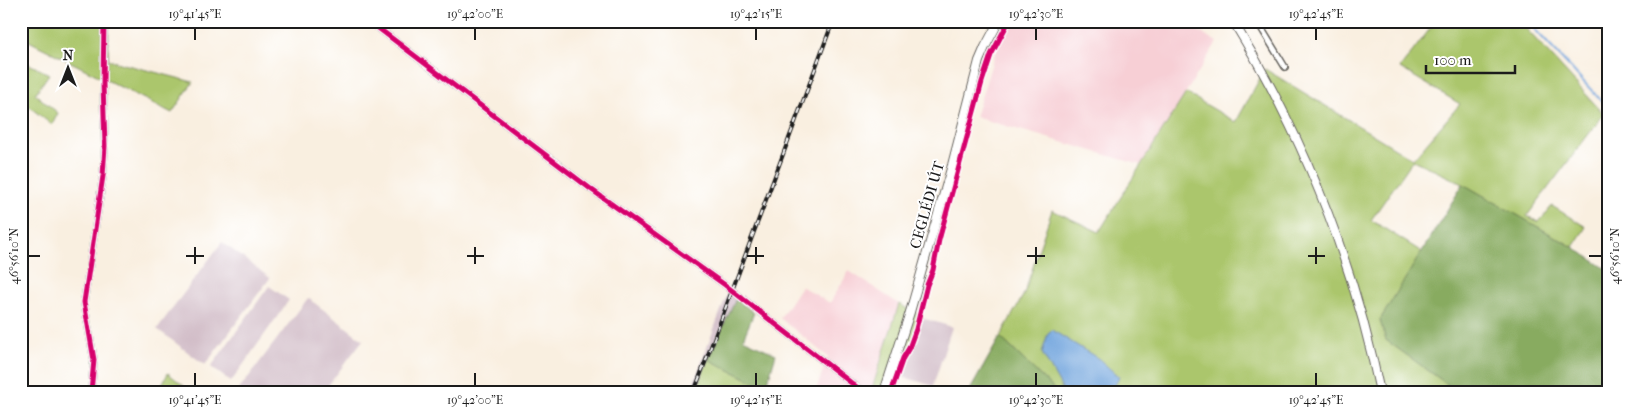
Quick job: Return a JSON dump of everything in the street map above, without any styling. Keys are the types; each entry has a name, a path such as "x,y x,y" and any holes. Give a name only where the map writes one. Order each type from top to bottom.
{"main road":[{"path":"1232,21 1277,98 1321,194 1353,286 1380,392"},
{"name":"CEGLÉDI ÚT","path":"884,392 910,312 952,165 979,61 998,23"}],"street":[{"path":"91,392 94,360 84,302 106,146 103,84 104,21"},
{"path":"369,21 584,184 725,285 863,392"},
{"path":"1257,21 1285,67"}],"shaded area":[{"path":"1012,21 1181,21 1217,42 1141,165 975,117 997,47"},
{"path":"222,242 270,278 205,365 157,329"},
{"path":"849,271 899,304 871,392 815,392 828,357 780,318 801,286 830,303"},
{"path":"269,286 289,300 231,382 211,367"},
{"path":"728,292 736,299 708,359 696,392 690,392"},
{"path":"308,298 363,340 323,392 239,392 238,391"},
{"path":"922,318 952,327 933,386 904,377"}],"green space":[{"path":"21,21 109,21 108,60 193,82 172,113 21,37"},
{"path":"1436,21 1519,21 1604,114 1527,216 1539,222 1552,206 1586,227 1573,247 1463,184 1413,160 1371,220 1422,252 1380,320 1386,340 1458,392 1057,392 1000,337 1024,294 1052,210 1099,232 1186,93 1236,122 1265,69 1413,159 1460,104 1400,68"},
{"path":"21,60 49,74 35,94 58,113 52,125 21,100"},
{"path":"1463,184 1573,247 1608,270 1608,392 1458,392 1386,340 1380,320"},
{"path":"736,299 754,313 743,339 776,354 766,388 708,359"},
{"path":"899,304 921,316 911,351 896,392 871,392"},
{"path":"1000,337 1057,392 969,392"},
{"path":"708,359 766,388 765,392 696,392"},
{"path":"168,373 191,392 158,392"}],"water":[{"path":"1052,330 1099,359 1119,377 1116,384 1104,391 1088,393 1064,392 1042,353 1048,333"}],"waterway":[{"path":"1527,21 1608,108"}],"railway":[{"path":"694,392 833,21"}],"cycle path":[{"path":"91,392 94,360 84,302 103,176 105,146 103,84 104,21"},
{"path":"369,21 592,190 725,285 863,392"},
{"path":"891,392 916,329 982,82 991,55 1009,21"}]}
